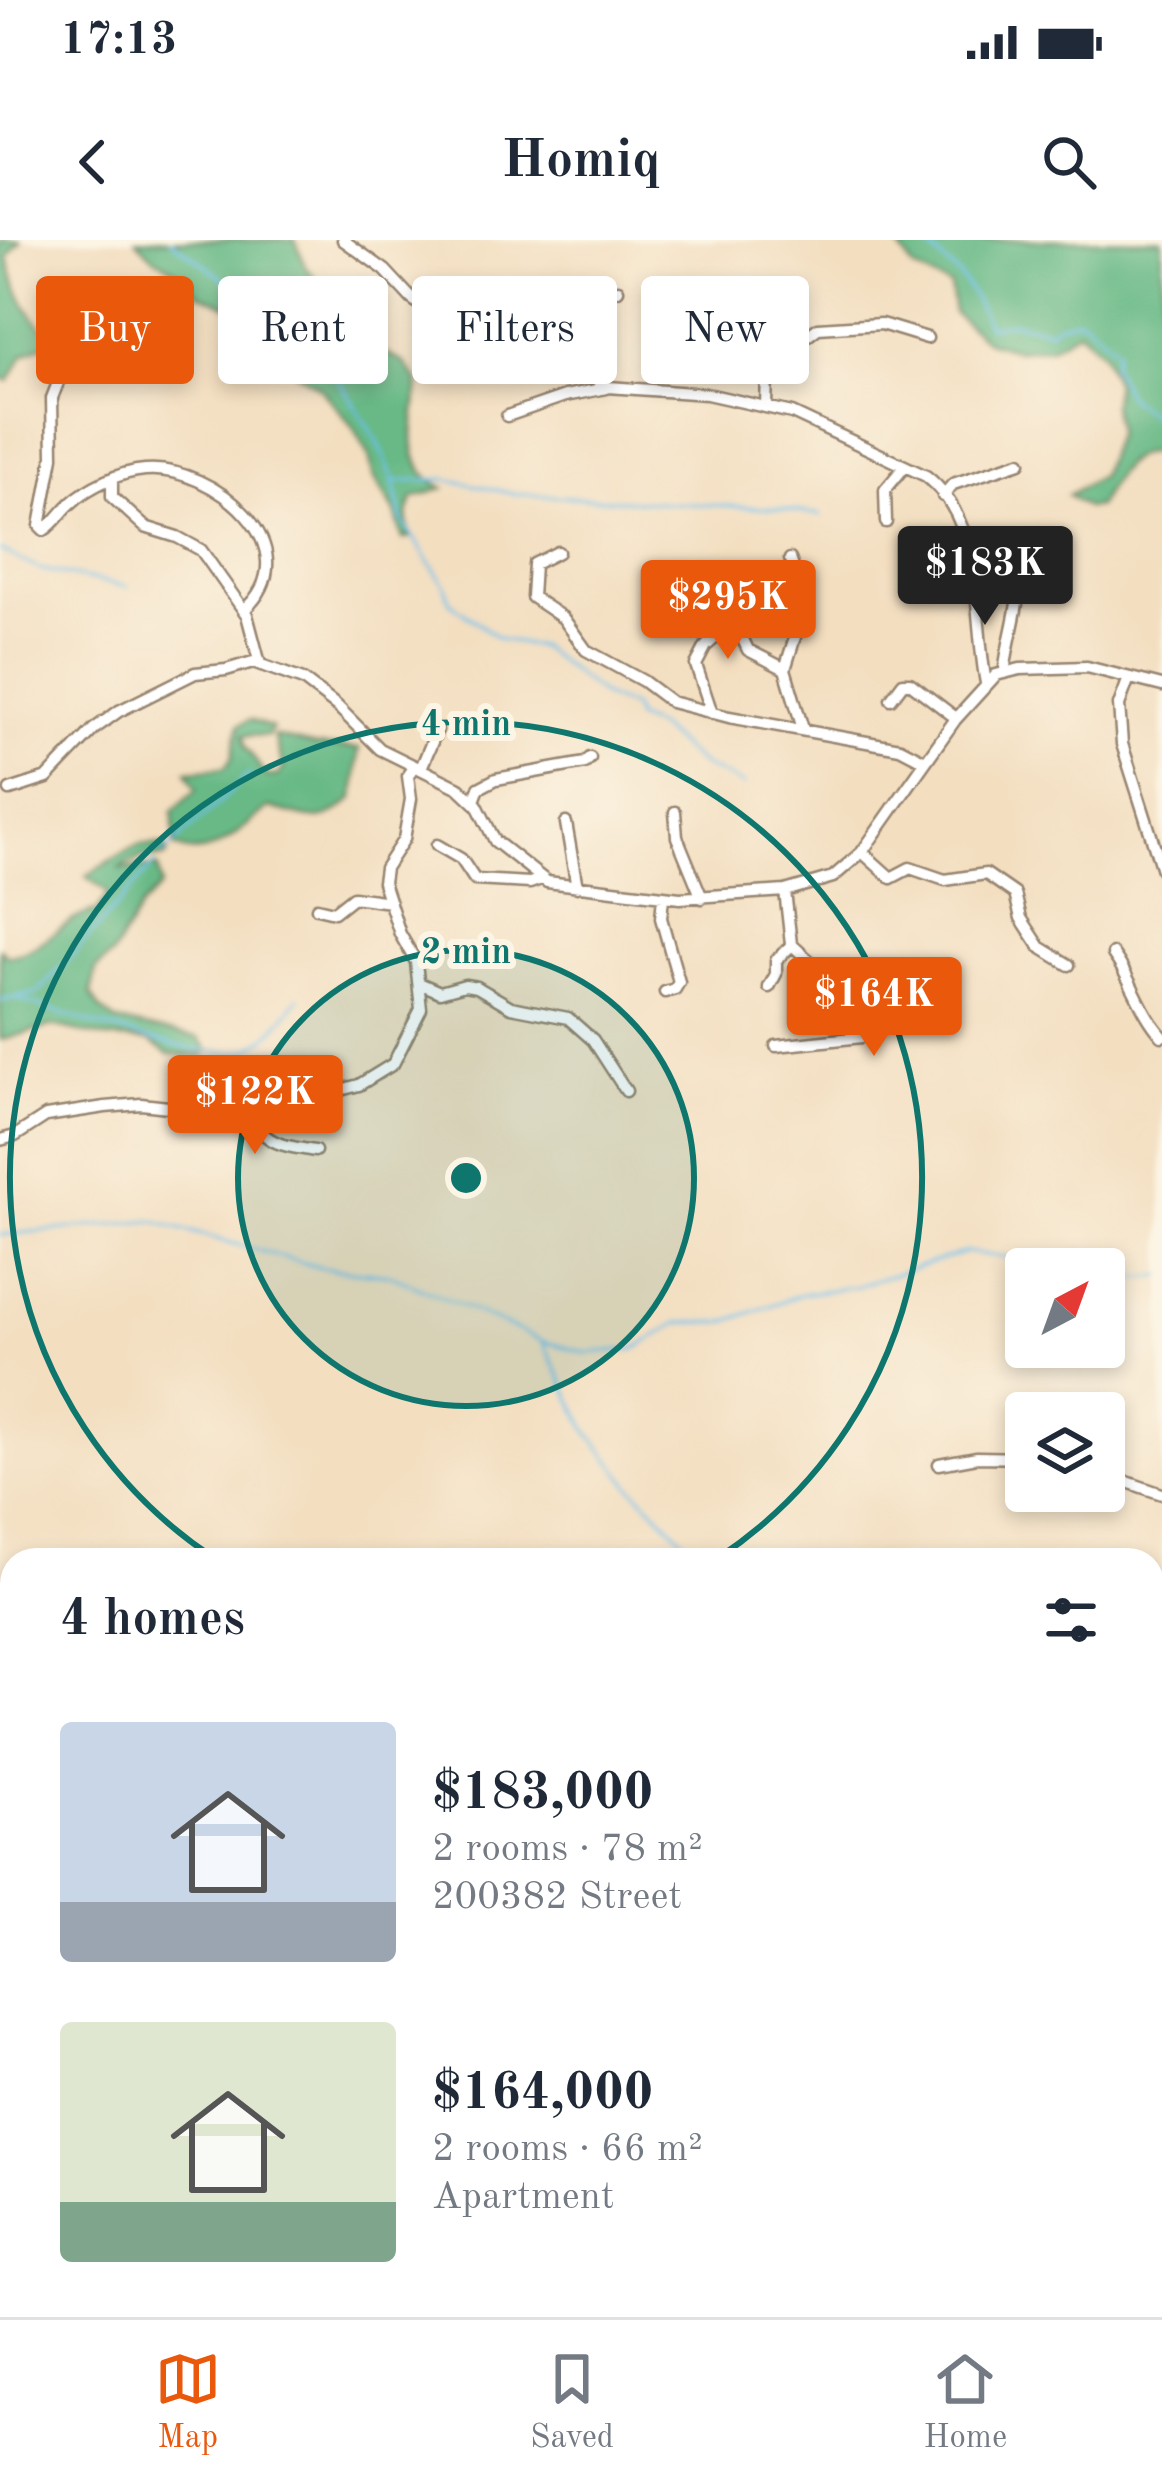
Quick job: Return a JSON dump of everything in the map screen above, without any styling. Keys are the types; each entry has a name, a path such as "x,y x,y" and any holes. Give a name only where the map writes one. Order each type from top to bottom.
{"street":[{"path":"343,240 386,270 412,298"},
{"path":"766,406 767,375 777,359 818,328 881,324 927,338"},
{"path":"58,384 52,398 53,457 42,529 81,495 112,480 142,470 182,473 216,491 251,519 264,546 268,574 261,593 244,610"},
{"path":"604,384 608,387"},
{"path":"507,416 608,387 674,389 766,406 822,424 932,480 962,531 975,569 986,683"},
{"path":"944,496 953,484 1020,462"},
{"path":"886,522 885,490 905,466"},
{"path":"112,480 112,497 145,527 201,550 244,610 260,664"},
{"path":"558,552 534,564 532,597 563,618 580,644 670,702 900,748 925,760"},
{"path":"790,559 801,589 785,669 803,729"},
{"path":"1005,670 1018,587"},
{"path":"712,713 696,665 706,646 724,630 740,633 748,650 785,669"},
{"path":"980,650 1005,670"},
{"path":"10,790 42,781 94,728 141,700 195,673 260,664 302,680 337,706 380,749 459,788 474,801 495,841 541,879 663,898 784,891 832,877 862,852 956,718 986,683 1005,670 1087,667 1162,686"},
{"path":"1130,678 1119,705 1122,744 1162,870"},
{"path":"891,699 903,683 910,683 956,718"},
{"path":"0,1140 46,1116 141,1104 214,1112 353,1088 386,1070 400,1056 421,1013 416,962 400,934 384,873 403,843 411,799 407,776 418,767 437,730"},
{"path":"474,801 479,788 496,779 590,758"},
{"path":"675,812 677,837 702,898"},
{"path":"566,823 577,886"},
{"path":"437,845 460,859 475,880 530,883 541,879"},
{"path":"862,852 891,878 910,868 940,880 986,874 1015,894 1021,918 1040,947 1069,965"},
{"path":"776,1046 862,1037 856,1006 840,1001 824,974 793,945 786,927 784,891"},
{"path":"317,908 334,912 353,897 390,902"},
{"path":"663,898 661,918 679,982 665,992"},
{"path":"769,987 776,960 793,945"},
{"path":"1113,954 1137,989 1142,1010 1162,1036"},
{"path":"418,983 435,991 477,987 516,1008 564,1015 593,1040 626,1090"},
{"path":"250,1103 253,1121 278,1146 315,1151"},
{"path":"939,1464 1005,1458"},
{"path":"1125,1481 1162,1494"}],"green space":[{"path":"0,240 21,240 8,256 13,278 36,319 36,348 24,354 9,381 0,378"},
{"path":"136,240 295,240 314,276 218,276 218,302 199,294 194,276 183,276"},
{"path":"895,240 1162,240 1162,456 1139,454 1130,459 1097,507 1086,508 1068,495 1100,476 1116,432 1115,383 1103,354 1079,330 1050,347 1017,350 986,341 954,313 950,286 914,269"},
{"path":"388,355 412,374 412,384 418,384 415,455 420,467 444,488 413,498 407,515 410,537 403,539 395,512 352,425 314,384 388,384"},
{"path":"250,720 272,728 268,736 243,735 245,746 266,776 277,776 284,768 274,736 359,749 354,798 323,817 269,808 213,848 188,851 175,846 173,811 197,789 187,771 225,768 239,725"},
{"path":"139,845 162,845 168,852 165,857 143,857 118,869 158,867 161,886 142,906 112,955 96,969 91,994 116,1021 199,1038 209,1051 202,1056 169,1054 148,1041 53,1026 0,1040 0,949 8,956 21,954 72,921 97,911 108,893 86,876"}],"waterway":[{"path":"171,240 328,363 379,444 394,481 402,520 445,586 450,602 499,639 540,647 605,697 632,707 636,719 657,727 702,765 744,785"},
{"path":"918,240 960,277 988,326 1014,322 1050,330 1078,318 1085,321 1116,349 1112,366 1129,398 1162,422"},
{"path":"394,481 446,479 515,494 821,515"},
{"path":"0,550 39,569 127,587"},
{"path":"162,854 250,774"},
{"path":"0,1001 38,993 155,863"},
{"path":"15,998 131,1035 224,1052 261,1042 299,998"},
{"path":"0,1235 152,1221 322,1268 391,1275 542,1341 586,1353 635,1349 678,1323 725,1322 802,1294 857,1286 966,1252 1005,1258"},
{"path":"1125,1275 1162,1276"},
{"path":"543,1342 588,1432 631,1486 692,1548"}]}
